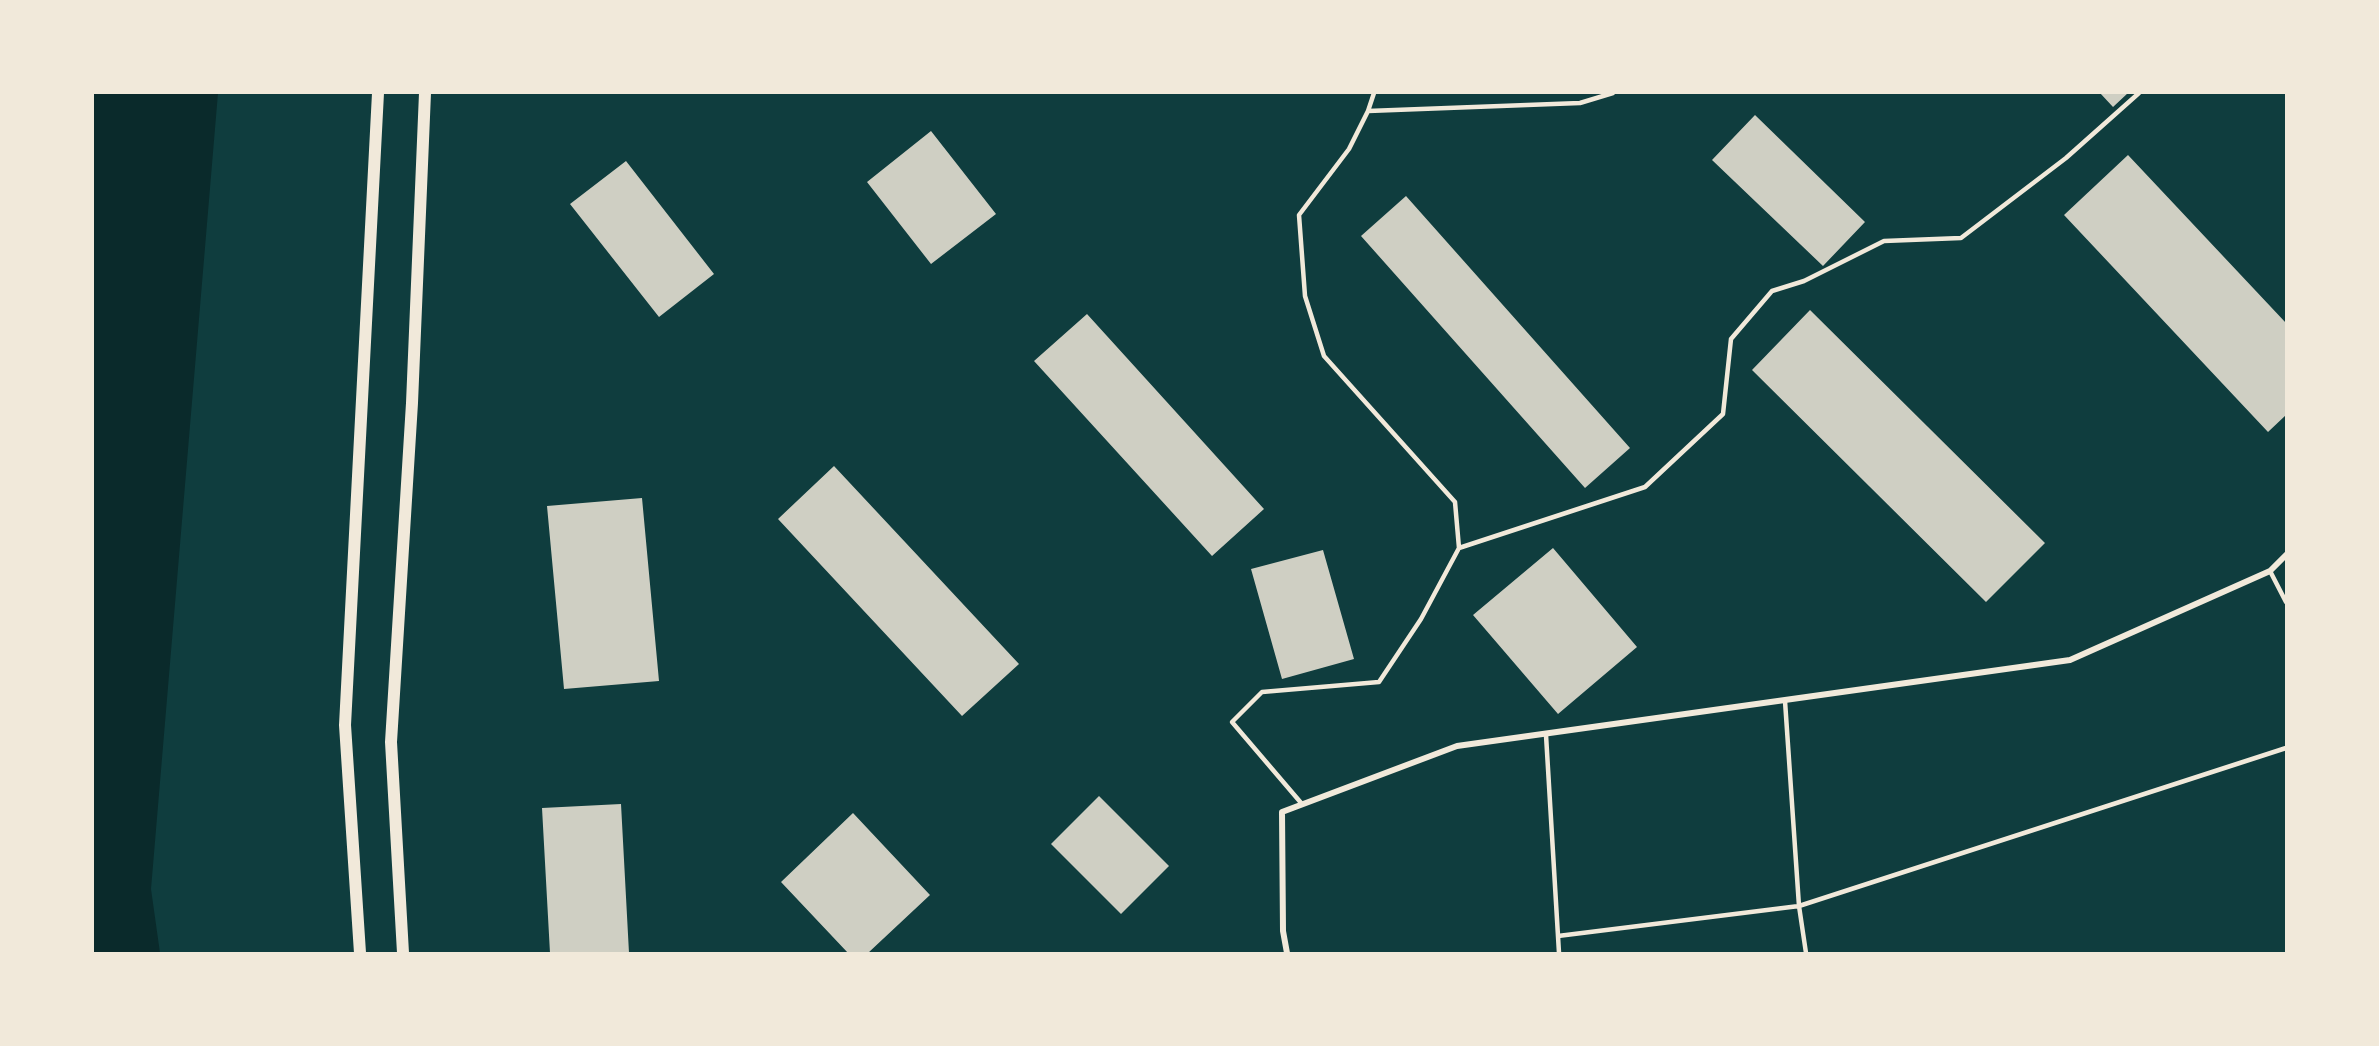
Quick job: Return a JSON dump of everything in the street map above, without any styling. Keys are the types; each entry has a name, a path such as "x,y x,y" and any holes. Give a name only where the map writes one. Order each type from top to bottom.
{"main road":[{"path":"360,953 345,724 378,93"},
{"path":"403,953 391,742 411,415 425,93"}],"street":[{"path":"1287,953 1283,931 1282,813 1302,804 1457,746 2070,660 2270,571 2286,555"}],"lane":[{"path":"1302,804 1232,722 1262,692 1378,682 1421,619 1459,548 1455,502 1324,356 1305,296 1299,215 1349,149 1368,111 1374,93"},
{"path":"1368,111 1580,103 1613,93"},
{"path":"1459,548 1645,487 1723,414 1731,339 1772,291 1804,281 1884,241 1961,238 2066,158 2139,93"},
{"path":"2270,571 2286,602"},
{"path":"1785,701 1799,906 1806,953"},
{"path":"1546,735 1559,953"},
{"path":"1558,936 1799,906 2286,748"}],"water":[{"path":"93,93 218,93 151,889 160,953 93,953"}],"building":[{"path":"2100,93 2128,93 2113,107"},
{"path":"1755,115 1865,222 1823,266 1712,160"},
{"path":"931,131 996,214 931,264 867,182"},
{"path":"2128,155 2286,323 2286,415 2268,432 2064,215"},
{"path":"626,161 714,274 659,317 570,204"},
{"path":"1406,196 1630,448 1585,488 1361,236"},
{"path":"1810,310 2045,543 1986,602 1752,370"},
{"path":"1087,314 1264,509 1212,556 1034,361"},
{"path":"834,466 1019,664 962,716 778,519"},
{"path":"642,498 659,681 564,689 547,506"},
{"path":"1553,548 1637,647 1558,714 1473,615"},
{"path":"1323,550 1354,659 1282,679 1251,569"},
{"path":"1099,796 1169,866 1121,914 1051,844"},
{"path":"621,804 629,953 550,953 542,808"},
{"path":"853,813 930,895 868,953 848,953 781,882"}]}
